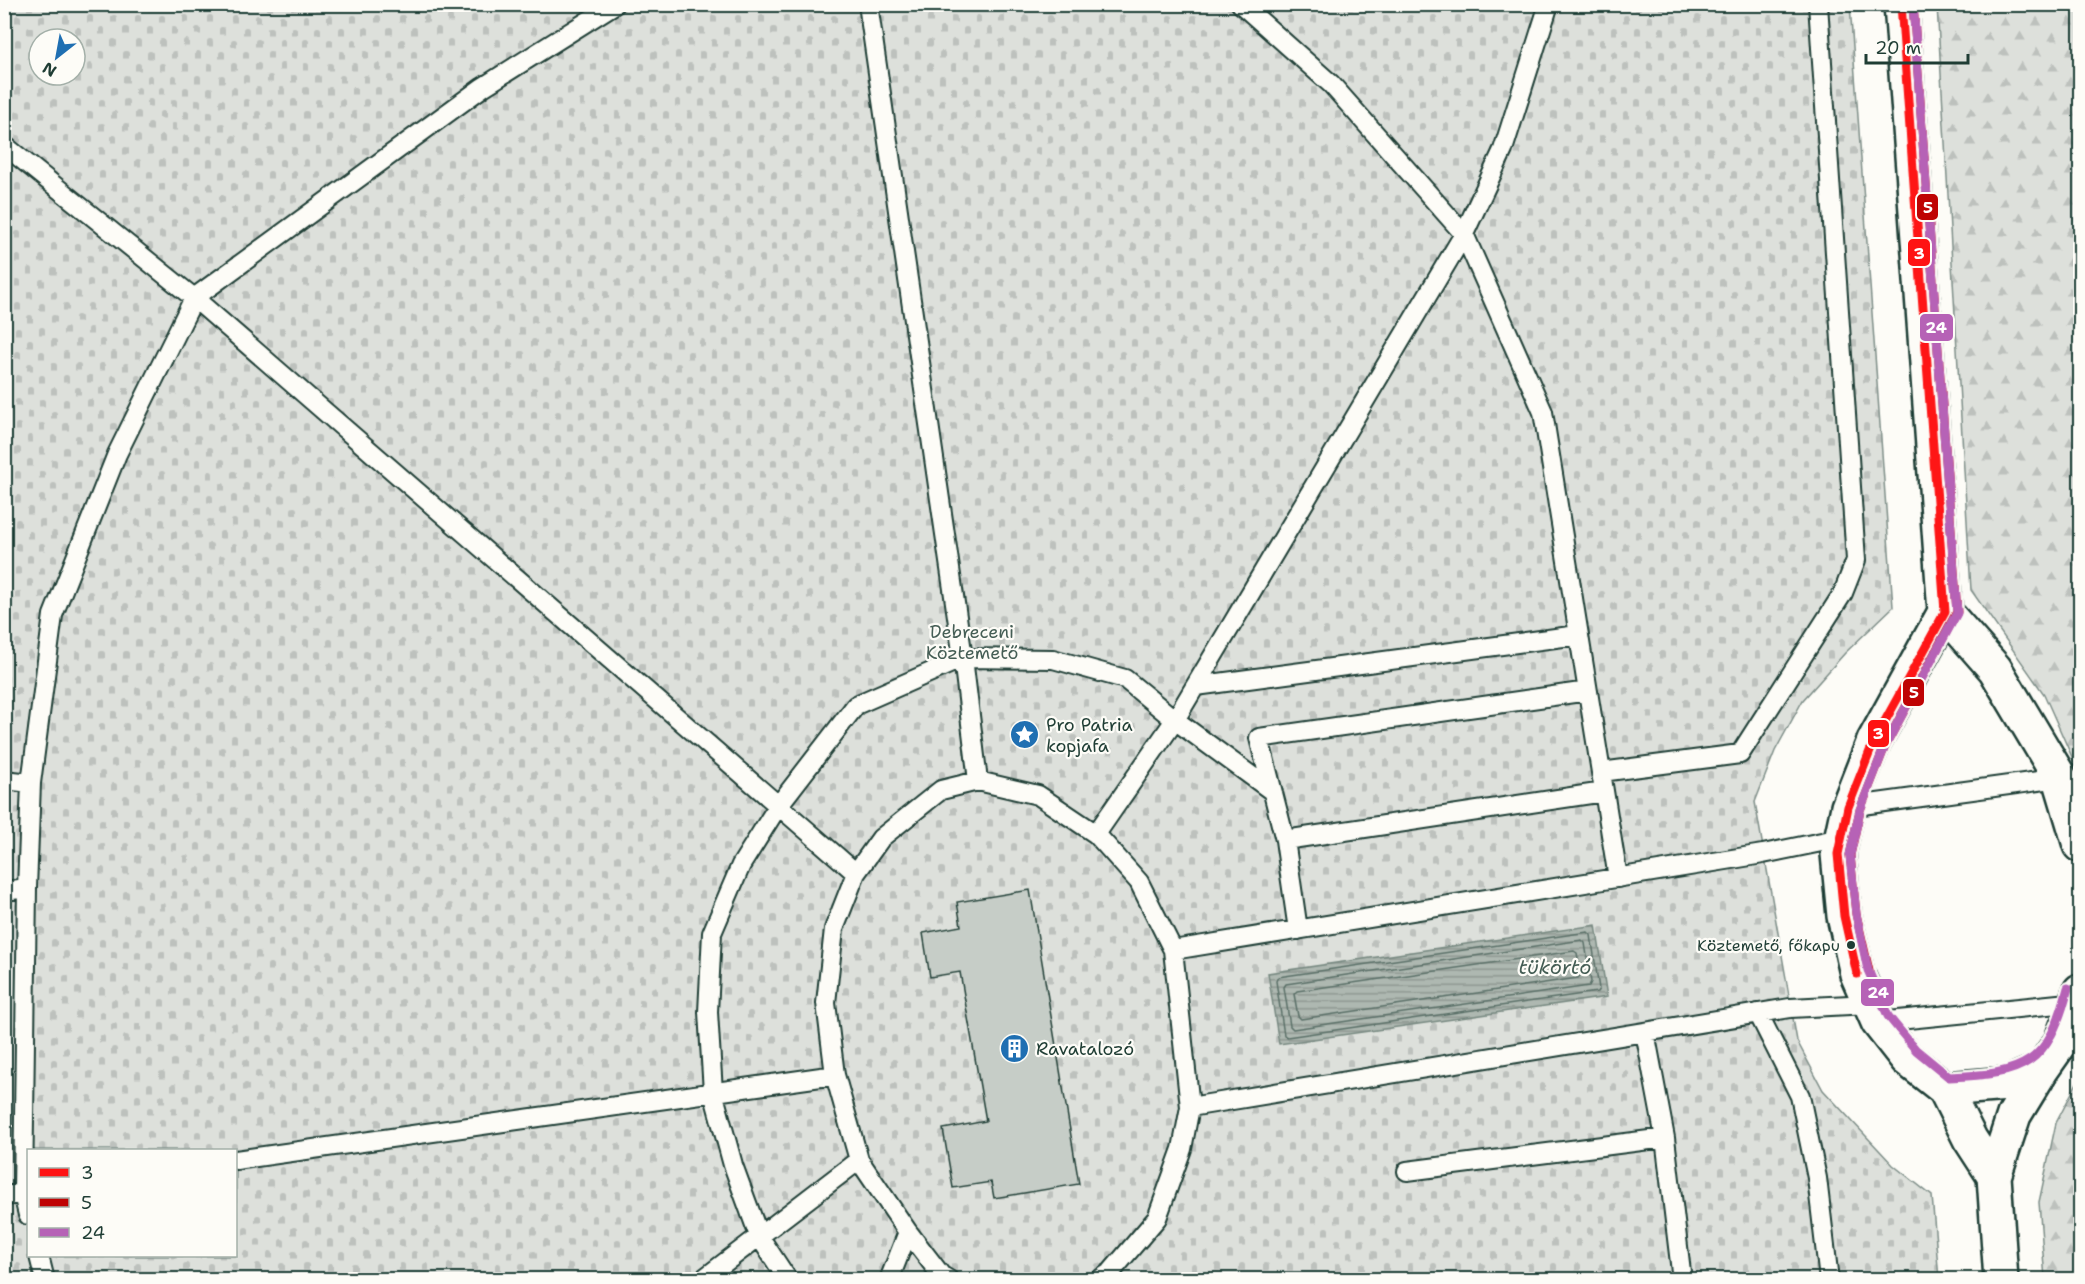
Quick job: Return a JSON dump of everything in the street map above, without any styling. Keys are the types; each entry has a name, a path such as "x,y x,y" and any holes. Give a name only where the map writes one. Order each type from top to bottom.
{"street":[{"path":"1901,4 1945,612 1874,741 1848,807 1839,854 1844,916 1857,974 1874,1013 1907,1059 1945,1089 1970,1138 1994,1176"},
{"path":"1945,612 1995,669 2060,778 2080,845"},
{"path":"2001,1280 1994,1176 2014,1115 2061,1042 2079,996"},
{"path":"1945,1089 2008,1084 2042,1069"}],"lane":[{"path":"26,1193 27,888 31,783 53,615 117,454 194,298 483,87 615,4"},
{"path":"868,4 963,658 978,781"},
{"path":"1241,4 1331,84 1464,234 1543,412 1618,878"},
{"path":"1096,834 1196,686 1464,234 1503,150 1549,4"},
{"path":"1601,772 1740,754 1844,593 1856,560 1818,4"},
{"path":"4,145 194,298 856,873"},
{"path":"1196,686 1578,635"},
{"path":"788,1280 759,1236 733,1165 713,1092 708,1011 712,933 741,866 778,806 856,705 963,658 1053,659 1125,679 1175,720 1272,791"},
{"path":"1298,930 1285,840 1259,738 1588,691"},
{"path":"1848,807 2060,778"},
{"path":"4,780 31,783"},
{"path":"949,1280 941,1275 908,1232 859,1160 835,1075 826,1003 834,930 856,873 881,838 941,790 978,781 1038,795 1096,834 1139,882 1173,950 1190,1107 1182,1149 1157,1218 1111,1272 1099,1280"},
{"path":"1285,840 1604,792"},
{"path":"1173,950 1763,854 1841,838"},
{"path":"4,891 27,888"},
{"path":"1190,1107 1791,1008 1874,1013 2079,996"},
{"path":"1758,1013 1800,1096 1817,1178 1829,1280"},
{"path":"1646,1032 1665,1138 1682,1280"},
{"path":"237,1160 835,1075"},
{"path":"1407,1172 1665,1138"},
{"path":"702,1280 859,1160"},
{"path":"4,1196 26,1193"},
{"path":"4,1204 26,1193"},
{"path":"889,1280 908,1232"},
{"path":"39,1257 45,1280"}],"green space":[{"name":"Debreceni Köztemető","path":"5,5 1850,5 1893,607 1845,653 1803,700 1775,751 1755,802 1797,1041 1823,1090 1893,1165 1932,1196 1939,1279 5,1279"},
{"path":"1937,5 2080,5 2080,775 2044,694 1971,590"},
{"path":"2080,1077 2080,1279 2045,1279 2039,1202 2056,1123"}],"water":[{"name":"tükörtó","path":"1596,925 1607,997 1279,1044 1268,973"}],"building":[{"name":"Ravatalozó","path":"1030,890 1079,1184 994,1198 991,1182 953,1188 943,1129 986,1121 960,972 930,977 923,933 961,926 957,902"}],"transit line":[{"name":"3","path":"1857,974 1844,916 1838,854 1848,807 1874,741 1945,612 1901,4"},
{"name":"5","path":"1869,971 1856,914 1850,855 1860,810 1885,746 1957,612 1913,4"},
{"name":"24","path":"1913,4 1957,613 1885,746 1860,810 1850,855 1856,914 1868,970 1888,1016 1916,1050 1949,1077 1997,1073 2015,1068 2029,1060 2042,1049 2052,1034 2068,988"}],"place":[{"name":"Pro Patria kopjafa","path":"1025,735"},
{"name":"Köztemető, főkapu","path":"1851,945"},
{"name":"Ravatalozó","path":"1015,1049"}]}
